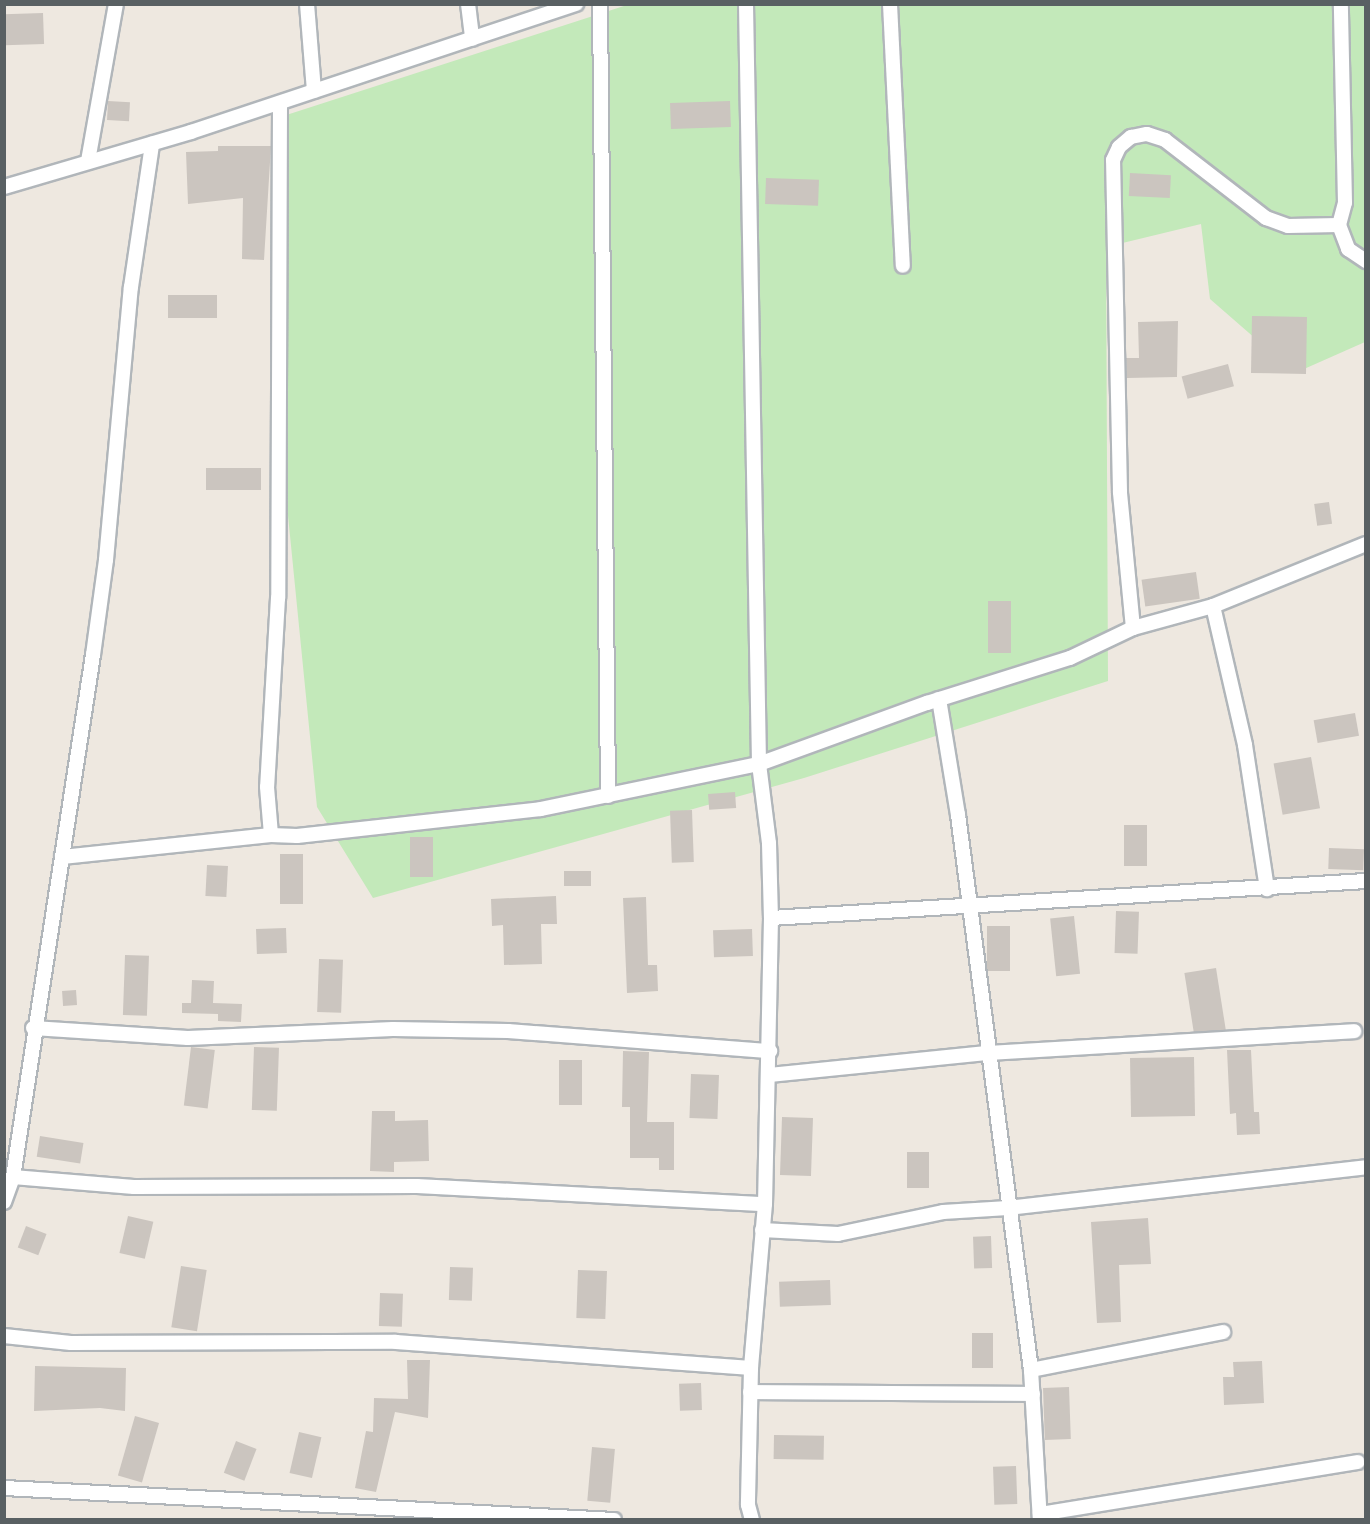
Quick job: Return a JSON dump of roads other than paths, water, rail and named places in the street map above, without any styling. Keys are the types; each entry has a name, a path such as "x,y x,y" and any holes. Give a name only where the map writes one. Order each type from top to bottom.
{"street":[{"path":"88,161 116,4"},
{"path":"307,4 314,91"},
{"path":"468,4 472,39"},
{"path":"4,187 152,144 576,4"},
{"path":"600,4 608,796"},
{"path":"746,4 759,764 769,843 771,918 765,1204 750,1392 748,1505 752,1520"},
{"path":"890,4 903,266"},
{"path":"1341,4 1345,203 1339,225 1348,249 1365,261"},
{"path":"271,835 267,787 278,598 280,103"},
{"path":"1133,628 1119,492 1113,160 1119,147 1131,137 1147,134 1165,140 1266,218 1288,226 1339,225"},
{"path":"4,1202 13,1177 33,1028 44,983 106,560 124,340 152,144"},
{"path":"62,857 540,809 759,764 939,699 1070,658 1133,628 1213,606 1365,544"},
{"path":"1213,606 1245,745 1267,889"},
{"path":"939,699 970,907 987,1053 1031,1370 1040,1517 1358,1462"},
{"path":"771,918 1267,889 1365,881"},
{"path":"33,1028 188,1038 393,1029 508,1031 770,1051"},
{"path":"769,1075 987,1053 1354,1031"},
{"path":"762,1230 838,1233 943,1212 1008,1208 1365,1167"},
{"path":"13,1177 134,1187 417,1185 765,1204"},
{"path":"1031,1370 1223,1332"},
{"path":"4,1336 71,1342 396,1342 751,1368"},
{"path":"750,1392 1033,1394"},
{"path":"4,1488 614,1520"}]}
